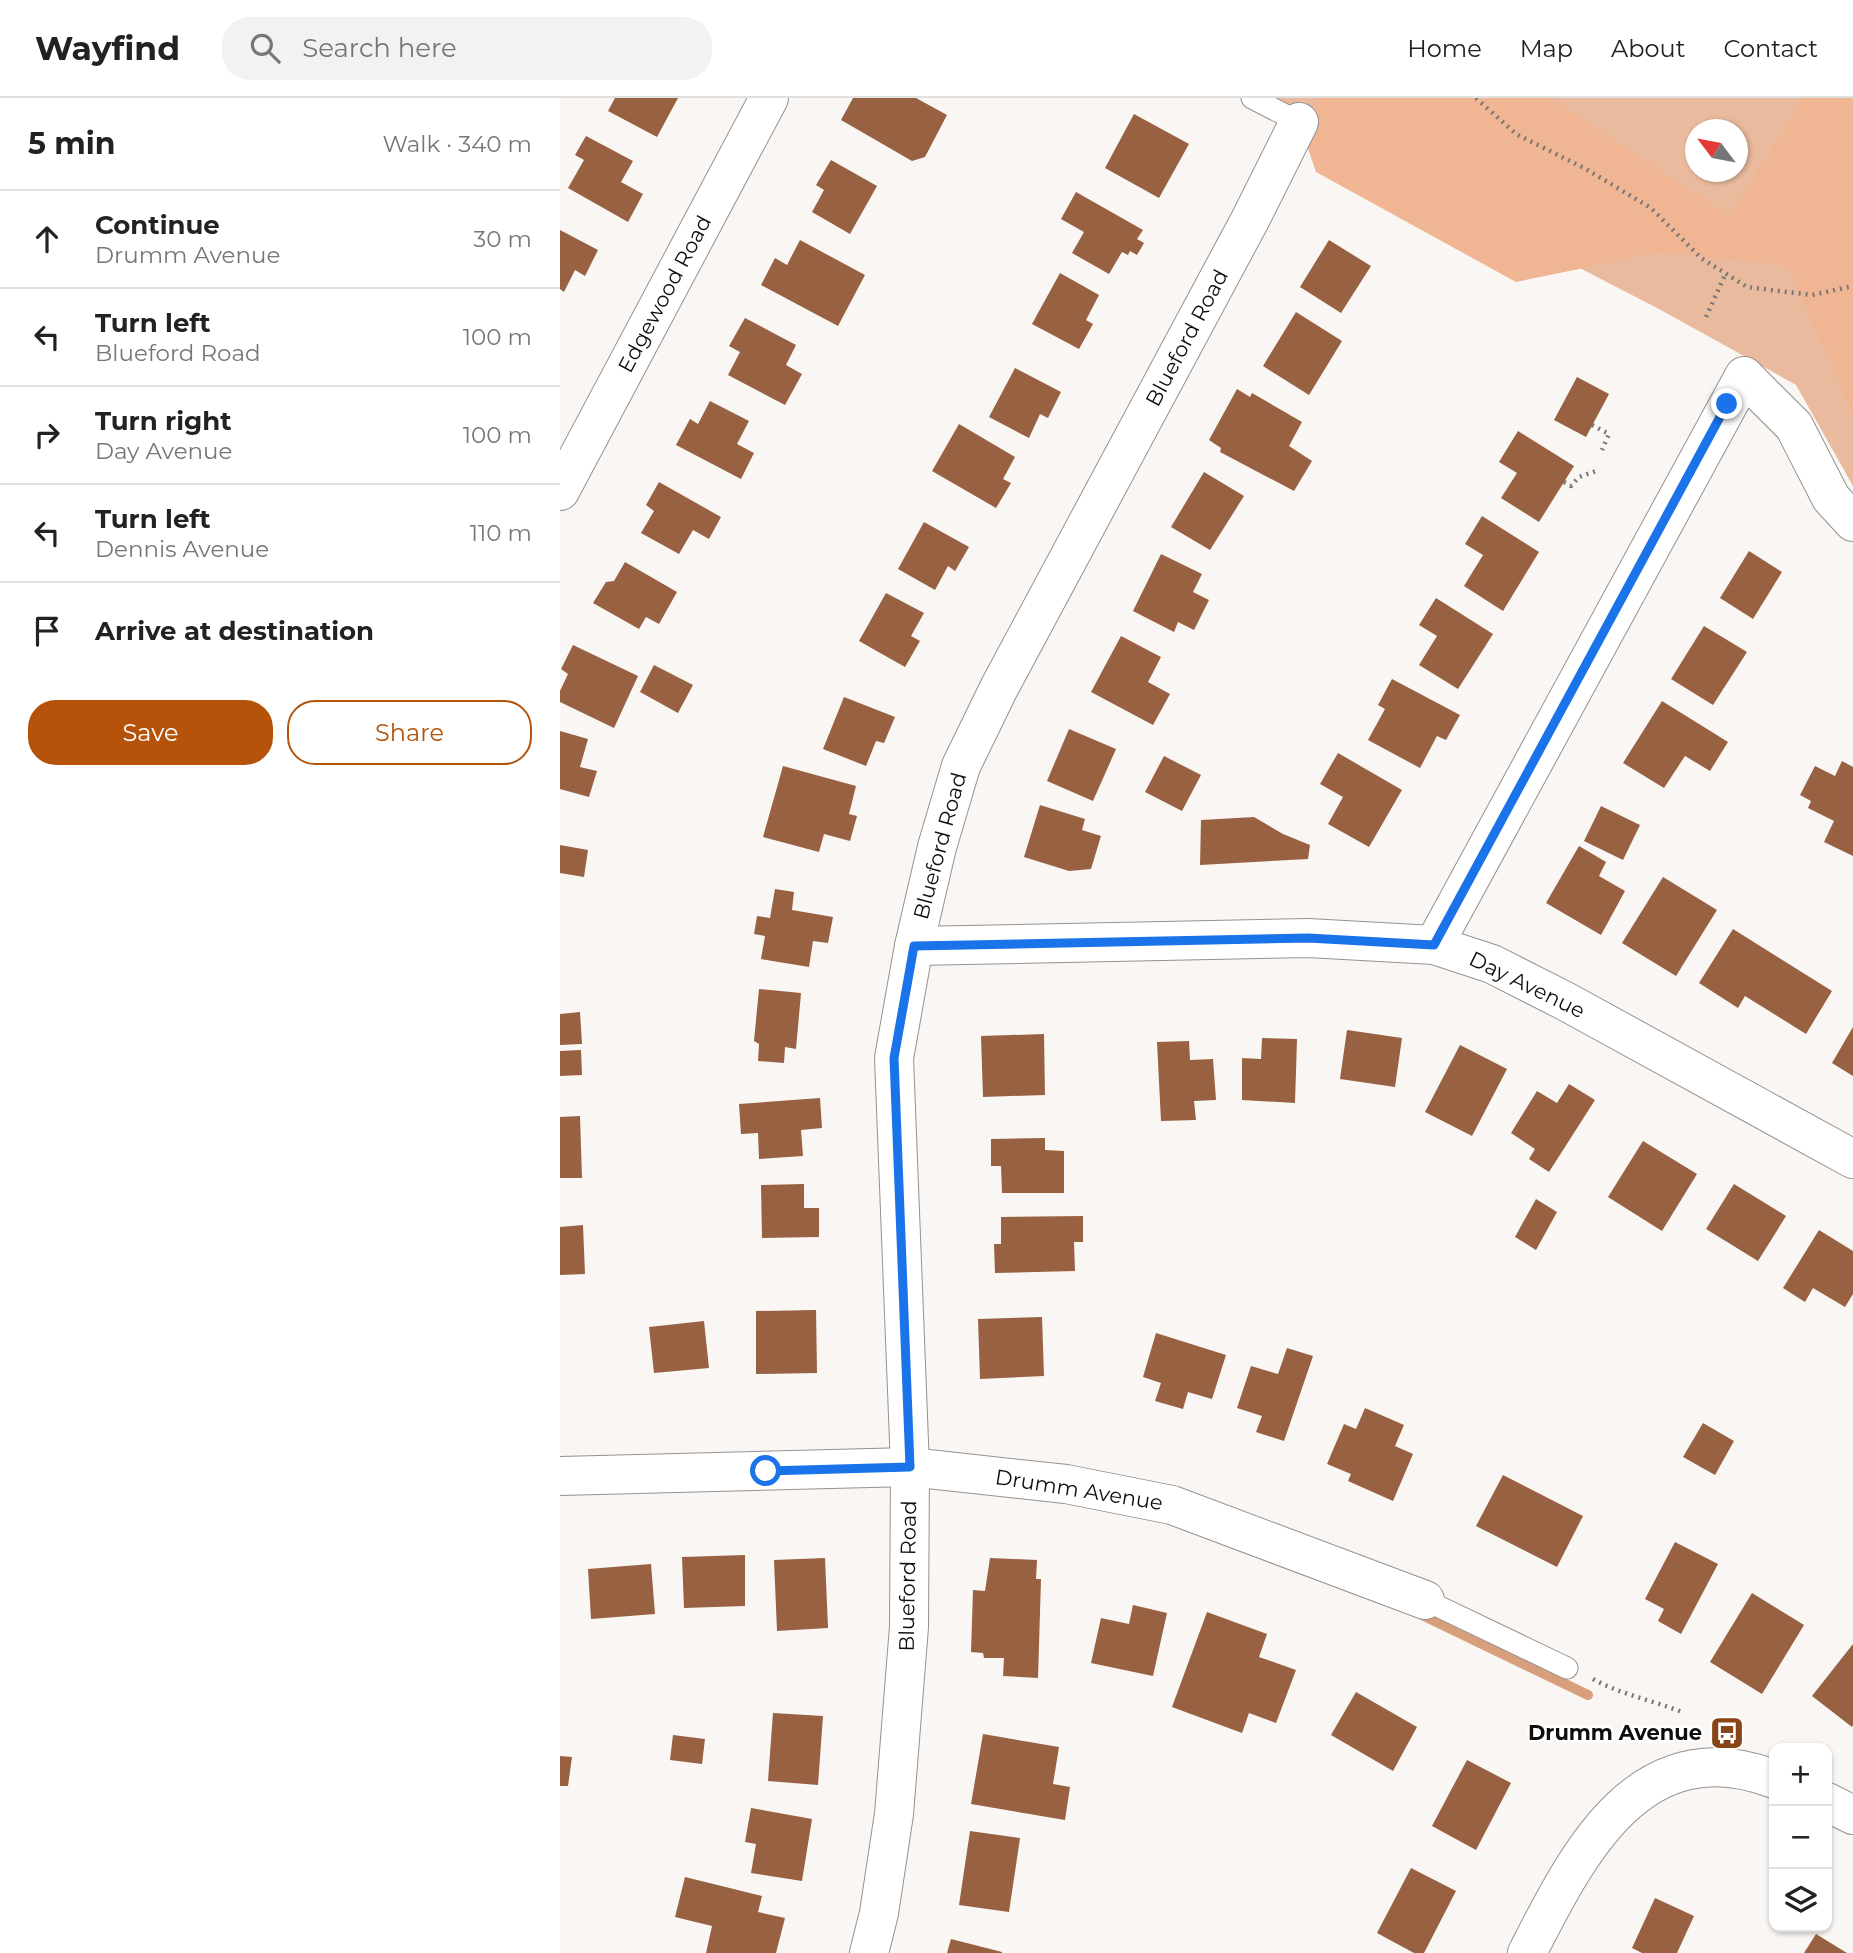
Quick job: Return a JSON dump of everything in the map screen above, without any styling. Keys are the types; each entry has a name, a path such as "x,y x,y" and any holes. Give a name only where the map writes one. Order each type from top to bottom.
{"street":[{"name":"Edgewood Road","path":"560,491 769,98"},
{"name":"Blueford Road","path":"869,1953 879,1913 894,1814 909,1627 910,1467 894,1058 914,946 937,847 961,766 1299,122"},
{"path":"1434,945 1744,376 1794,426 1832,498 1853,522"},
{"name":"Day Avenue","path":"914,946 1308,938 1434,945 1492,964 1528,982 1853,1160"},
{"name":"Drumm Avenue","path":"560,1476 910,1467 1066,1484 1172,1505 1424,1600"},
{"path":"1527,1953 1564,1884 1607,1819 1638,1791 1681,1769 1713,1767 1753,1771 1769,1777"},
{"path":"1832,1804 1853,1815"}],"lane":[{"name":"Blueford Road","path":"1252,98 1299,122"},
{"name":"Drumm Avenue","path":"1424,1600 1567,1668"}],"path":[{"path":"1476,98 1516,134 1586,169 1651,208 1701,258 1747,286 1812,295 1853,286"},
{"path":"1706,317 1725,275"},
{"path":"1592,425 1609,435 1602,450"},
{"path":"1564,482 1570,486 1578,477 1596,471"},
{"path":"1567,1668 1620,1694 1645,1697 1682,1712"}],"shaded area":[{"path":"1250,98 1853,98 1853,486 1796,385 1659,309"},
{"path":"1319,98 1550,98 1729,215 1804,98 1853,98 1853,415 1787,266 1662,252 1516,282 1316,172 1299,122"}],"building":[{"path":"615,98 678,98 657,137 608,111"},
{"path":"853,98 916,98 947,115 925,157 912,161 841,120"},
{"path":"1134,114 1189,144 1159,198 1105,168"},
{"path":"586,136 633,161 621,182 643,194 628,222 568,188 584,160 575,155"},
{"path":"831,160 877,186 850,234 812,212 824,190 816,185"},
{"path":"1076,192 1143,230 1137,239 1144,243 1137,255 1130,251 1128,255 1122,252 1109,274 1072,253 1084,232 1061,219"},
{"path":"560,230 598,250 585,276 575,270 564,292 560,289"},
{"path":"800,240 865,275 838,326 761,285 775,258 787,265"},
{"path":"1329,240 1371,266 1341,313 1300,287"},
{"path":"1060,273 1099,295 1086,320 1093,324 1079,349 1032,324"},
{"path":"1296,312 1342,341 1309,395 1263,366"},
{"path":"745,318 796,345 786,365 802,374 785,405 728,375 740,352 729,346"},
{"path":"1015,368 1061,392 1048,418 1040,414 1029,438 989,417"},
{"path":"1577,377 1609,394 1586,437 1554,420"},
{"path":"1237,389 1250,397 1252,393 1302,422 1289,446 1312,461 1294,491 1220,452 1221,448 1209,440"},
{"path":"710,401 749,421 737,444 754,453 741,479 676,445 690,419 698,424"},
{"path":"959,424 1015,457 1003,479 1011,483 996,508 932,471"},
{"path":"1518,431 1574,466 1539,522 1501,498 1517,473 1499,462"},
{"path":"1204,472 1244,496 1210,550 1171,527"},
{"path":"659,482 721,517 709,539 693,530 679,554 641,533 654,511 646,505"},
{"path":"1482,516 1539,552 1503,611 1464,586 1483,555 1465,544"},
{"path":"924,522 969,547 955,571 948,566 935,590 898,569"},
{"path":"1749,551 1782,572 1753,619 1720,598"},
{"path":"1161,554 1202,574 1193,592 1209,600 1194,630 1178,622 1174,632 1133,611"},
{"path":"625,562 677,592 659,624 646,617 639,629 593,603 606,582 614,581"},
{"path":"886,593 924,613 911,636 920,641 905,667 859,641"},
{"path":"1436,598 1493,634 1458,689 1419,665 1437,636 1419,625"},
{"path":"1704,626 1747,652 1713,705 1671,679"},
{"path":"1121,636 1161,657 1148,682 1170,694 1153,725 1091,692"},
{"path":"573,645 638,676 614,728 560,702 560,691 568,674 561,669"},
{"path":"654,665 693,685 678,713 640,692"},
{"path":"1392,679 1460,715 1446,740 1437,736 1420,768 1368,740 1385,709 1378,705"},
{"path":"844,697 895,717 884,743 876,741 866,766 823,749"},
{"path":"1662,701 1728,742 1710,771 1685,756 1664,788 1623,763"},
{"path":"1069,729 1116,749 1093,801 1047,781"},
{"path":"560,731 588,739 580,767 597,771 589,797 560,789"},
{"path":"1338,753 1402,790 1369,847 1328,824 1343,797 1320,784"},
{"path":"1164,756 1201,775 1182,811 1145,792"},
{"path":"1842,761 1853,767 1853,856 1824,842 1834,821 1808,808 1811,801 1800,795 1815,766 1835,776"},
{"path":"783,766 856,786 849,814 857,816 850,841 824,834 819,852 763,837"},
{"path":"1040,805 1085,819 1082,830 1101,836 1091,869 1069,871 1024,857"},
{"path":"1601,806 1640,825 1623,860 1584,841"},
{"path":"1254,817 1283,834 1310,845 1308,859 1200,865 1201,820"},
{"path":"560,845 588,850 584,877 560,873"},
{"path":"1579,846 1606,862 1599,876 1625,891 1601,935 1546,903"},
{"path":"1663,877 1717,910 1676,976 1622,943"},
{"path":"775,889 794,892 792,910 833,917 828,943 813,941 809,967 761,959 765,936 754,934 757,916 770,918"},
{"path":"1733,929 1832,991 1806,1034 1745,996 1738,1008 1699,983"},
{"path":"759,989 801,993 796,1049 785,1047 784,1063 758,1061 759,1044 754,1041"},
{"path":"580,1012 582,1044 560,1045 560,1014"},
{"path":"1853,1027 1853,1076 1832,1063"},
{"path":"1347,1030 1402,1038 1395,1087 1340,1079"},
{"path":"1044,1034 1045,1095 983,1097 981,1036"},
{"path":"1262,1038 1297,1039 1295,1103 1242,1100 1242,1058 1261,1059"},
{"path":"1189,1041 1190,1060 1213,1059 1216,1100 1194,1101 1196,1120 1161,1121 1157,1042"},
{"path":"1460,1045 1507,1069 1472,1136 1425,1112"},
{"path":"581,1050 582,1075 560,1076 560,1051"},
{"path":"1569,1084 1595,1100 1549,1172 1529,1159 1535,1149 1511,1133 1537,1091 1557,1103"},
{"path":"820,1098 822,1128 801,1130 803,1156 759,1159 758,1133 741,1134 739,1104"},
{"path":"580,1116 582,1178 560,1178 560,1117"},
{"path":"1045,1138 1045,1150 1064,1151 1064,1193 1002,1193 1001,1166 991,1166 991,1139"},
{"path":"1643,1141 1697,1174 1662,1231 1608,1197"},
{"path":"804,1184 804,1208 819,1208 819,1237 762,1238 761,1185"},
{"path":"1734,1184 1786,1216 1758,1261 1706,1229"},
{"path":"1536,1199 1557,1212 1536,1250 1515,1237"},
{"path":"1083,1216 1083,1242 1074,1242 1075,1271 995,1273 994,1244 1001,1244 1001,1217"},
{"path":"583,1225 585,1274 560,1275 560,1227"},
{"path":"1819,1230 1853,1251 1853,1294 1845,1307 1813,1288 1805,1302 1783,1288"},
{"path":"816,1310 817,1373 756,1374 756,1311"},
{"path":"1042,1317 1044,1376 980,1379 978,1319"},
{"path":"704,1321 709,1368 654,1373 649,1327"},
{"path":"1156,1333 1226,1355 1212,1399 1188,1392 1183,1409 1155,1401 1161,1383 1143,1377"},
{"path":"1287,1348 1313,1356 1284,1441 1256,1432 1262,1416 1237,1408 1251,1366 1278,1374"},
{"path":"1365,1408 1404,1425 1395,1446 1413,1454 1393,1501 1348,1481 1351,1474 1327,1464 1344,1424 1356,1429"},
{"path":"1703,1423 1734,1441 1715,1475 1683,1457"},
{"path":"1503,1475 1583,1516 1557,1567 1476,1526"},
{"path":"1675,1542 1718,1564 1681,1634 1658,1621 1664,1609 1645,1599"},
{"path":"745,1555 745,1606 684,1608 682,1557"},
{"path":"825,1558 828,1628 777,1631 774,1560"},
{"path":"990,1558 1037,1560 1036,1579 1041,1579 1038,1678 1003,1676 1004,1658 984,1658 983,1653 971,1652 973,1590 985,1591"},
{"path":"651,1564 655,1614 591,1619 588,1569"},
{"path":"1752,1593 1804,1625 1762,1694 1710,1662"},
{"path":"1133,1605 1167,1613 1153,1676 1091,1663 1101,1618 1129,1624"},
{"path":"1207,1612 1267,1634 1259,1657 1296,1670 1276,1723 1249,1713 1242,1733 1172,1707"},
{"path":"1853,1644 1853,1725 1852,1727 1812,1696"},
{"path":"1356,1692 1417,1727 1393,1771 1331,1735"},
{"path":"773,1713 823,1716 818,1785 768,1781"},
{"path":"983,1734 1059,1747 1053,1784 1070,1787 1065,1820 971,1804"},
{"path":"673,1735 705,1739 702,1764 670,1760"},
{"path":"560,1756 572,1757 568,1786 560,1786"},
{"path":"1467,1760 1511,1783 1476,1850 1432,1826"},
{"path":"751,1808 812,1819 802,1881 751,1873 756,1844 745,1842"},
{"path":"970,1831 1020,1838 1009,1912 959,1905"},
{"path":"1411,1868 1456,1891 1424,1953 1414,1953 1377,1933"},
{"path":"685,1877 762,1896 758,1912 785,1918 776,1953 706,1953 712,1926 675,1917"},
{"path":"1655,1898 1694,1916 1677,1953 1642,1953 1632,1948"},
{"path":"1816,1934 1847,1953 1804,1953"},
{"path":"951,1939 1002,1952 1002,1953 947,1953"}],"waterway":[{"path":"1424,1616 1588,1695"}],"place":[{"name":"Drumm Avenue","path":"1727,1733"}],"route":[{"path":"766,1471 910,1467 901,1294 894,1058 914,946 1019,947 1308,938 1434,945 1727,404"}]}
